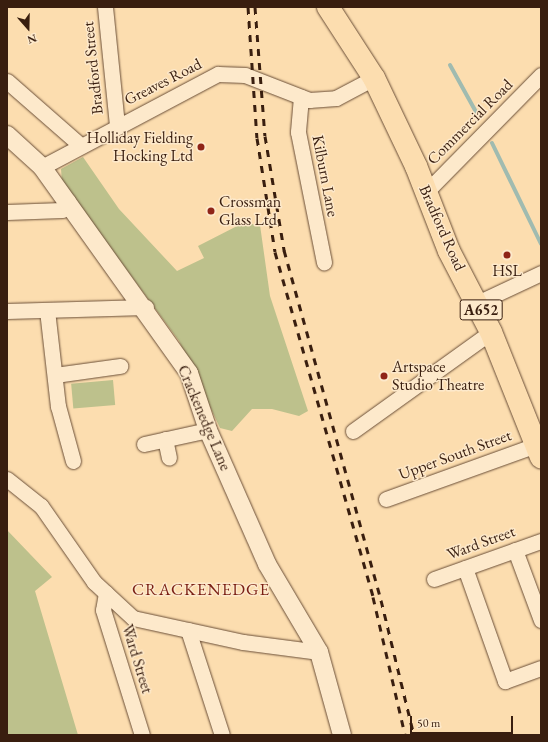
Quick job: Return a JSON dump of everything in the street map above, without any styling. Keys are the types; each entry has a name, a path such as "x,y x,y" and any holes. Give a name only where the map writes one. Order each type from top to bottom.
{"main road":[{"name":"Bradford Road","path":"328,7 374,78 416,166 424,194 491,332 539,451"}],"street":[{"name":"Bradford Street","path":"105,7 117,126"},
{"name":"Greaves Road","path":"42,166 218,74 245,74 309,100 336,98 374,78"},
{"name":"Commercial Road","path":"424,194 541,75"},
{"path":"7,81 80,145"},
{"name":"Kilburn Lane","path":"301,97 298,132 324,262"},
{"name":"Crackenedge Lane","path":"7,135 42,166 146,307 189,373 208,430 267,564 319,652 342,735"},
{"path":"7,212 62,210 68,201"},
{"path":"477,303 541,273"},
{"path":"7,311 146,307"},
{"path":"47,310 58,406 72,461"},
{"path":"353,431 491,332"},
{"path":"55,375 120,366"},
{"path":"144,444 208,430"},
{"path":"165,439 169,458"},
{"name":"Upper South Street","path":"386,499 539,451"},
{"path":"7,479 41,506 94,582 133,618 188,630 319,652"},
{"name":"Ward Street","path":"434,579 541,541"},
{"path":"516,550 541,620"},
{"path":"465,568 504,681 541,668"},
{"name":"Ward Street","path":"106,593 103,610 142,735"},
{"path":"188,630 222,735"}],"green space":[{"path":"83,157 119,209 177,271 204,258 198,246 243,223 260,225 270,296 308,411 299,416 272,409 252,409 232,431 220,428 179,341 62,182 61,169"},
{"path":"113,380 115,405 73,409 71,384"},
{"path":"7,530 52,577 35,591 78,735 7,735"}],"waterway":[{"path":"450,65 476,112"},
{"path":"492,143 541,244"}],"railway":[{"path":"248,7 257,138 275,252 373,597 405,735"},
{"path":"255,7 265,136 284,250 381,600 414,735"}],"place":[{"name":"Holliday Fielding Hocking Ltd","path":"201,147"},
{"name":"Crossman Glass Ltd","path":"211,211"},
{"name":"HSL","path":"507,255"},
{"name":"Artspace Studio Theatre","path":"384,376"}],"district":[{"name":"CRACKENEDGE","path":"201,590"}]}
